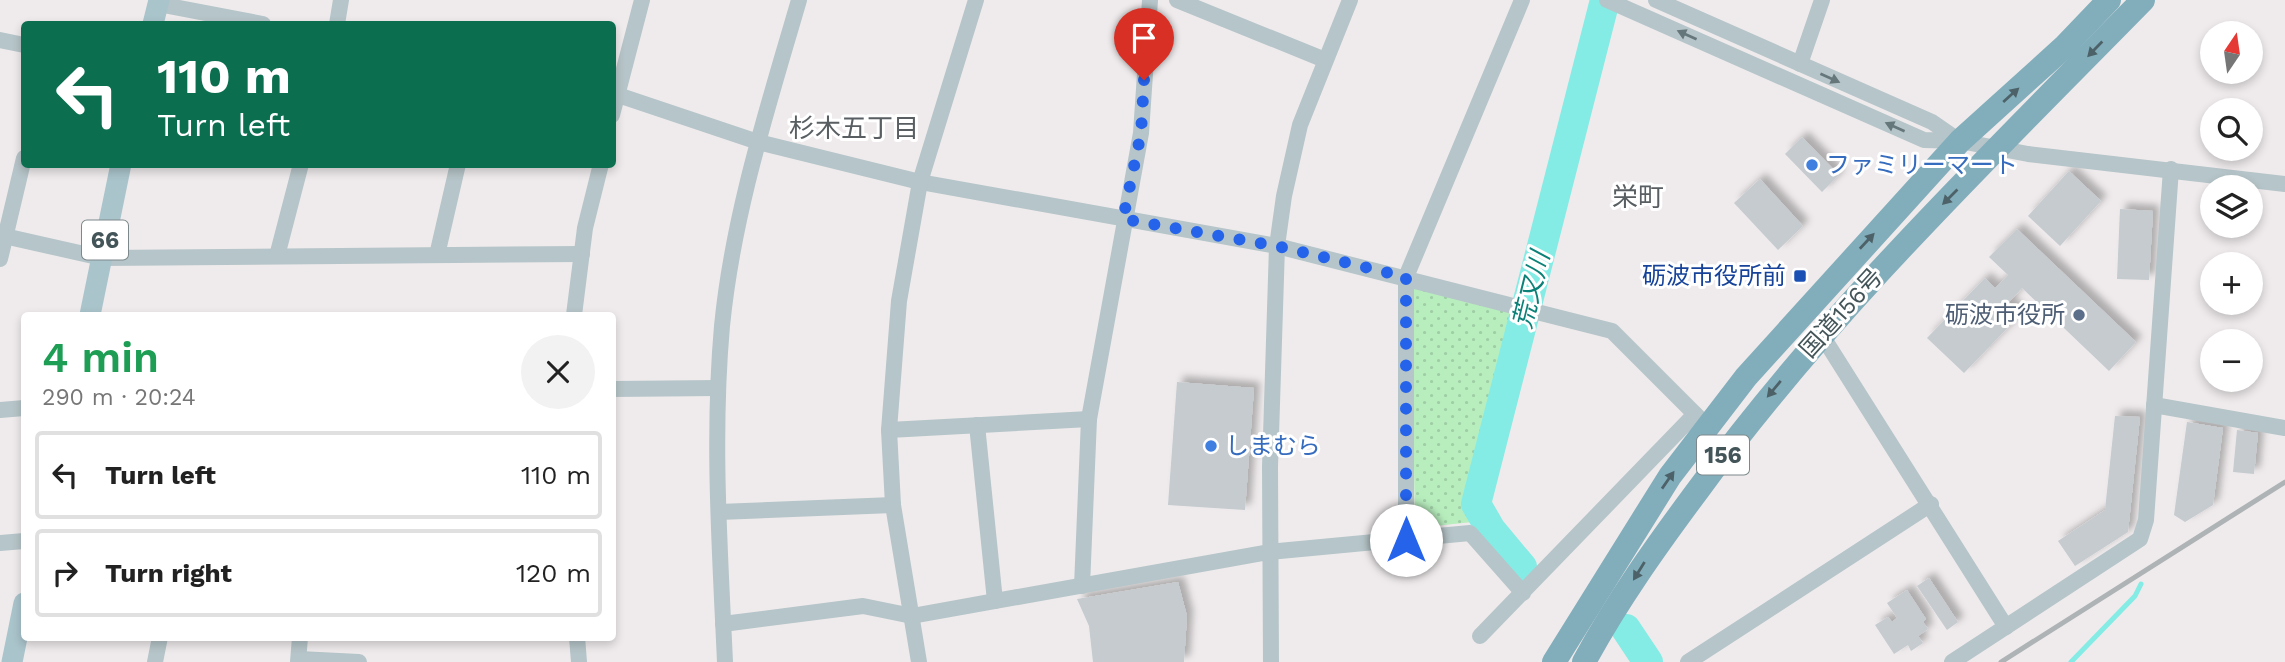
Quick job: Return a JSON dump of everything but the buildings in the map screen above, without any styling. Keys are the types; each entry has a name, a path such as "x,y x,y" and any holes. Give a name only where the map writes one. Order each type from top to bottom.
{"highway":[{"name":"国道156号","path":"1553,662 1702,420 1746,377 1812,301 1960,141 2064,47 2109,0"},
{"name":"国道156号","path":"1584,662 1650,553 1754,414 1821,334 2143,0"}],"main road":[{"name":"66","path":"91,312 120,168"},
{"path":"12,662 21,618"}],"street":[{"path":"338,21 341,0"},
{"path":"616,90 642,0"},
{"path":"725,662 719,512 718,388 732,256 758,142 799,0"},
{"path":"919,662 893,505 889,430 899,301 920,183 976,0"},
{"path":"1082,586 1089,419 1123,219 1141,133 1150,0"},
{"path":"1177,0 1325,60"},
{"path":"1271,662 1269,552 1273,305 1277,246 1284,196 1300,125 1350,0"},
{"path":"1406,540 1406,277 1522,0"},
{"path":"1607,0 1924,140 1960,141 2125,167 2171,169 2285,184"},
{"path":"1656,0 1932,122 1960,141"},
{"path":"1800,64 1822,0"},
{"path":"156,10 239,21"},
{"path":"0,40 21,44"},
{"path":"616,93 758,142 920,183 1277,246 1612,331 1702,420 1480,636"},
{"path":"0,259 3,236 21,168"},
{"path":"277,256 300,168"},
{"path":"437,255 457,168"},
{"path":"574,312 582,254 600,168"},
{"path":"1952,662 2140,539 2146,520 2171,169"},
{"path":"3,236 102,258 582,254"},
{"path":"1821,334 1931,504 2006,627"},
{"path":"616,389 718,388"},
{"path":"2154,405 2285,428"},
{"path":"0,410 21,408"},
{"path":"889,430 1089,419"},
{"path":"977,425 995,601"},
{"path":"1688,662 1931,504"},
{"path":"719,512 893,505"},
{"path":"723,625 863,606 912,616 1269,552 1470,533 1523,593"},
{"path":"0,543 21,541"},
{"path":"155,662 159,641"},
{"path":"300,641 298,661 359,662"},
{"path":"577,641 579,662"}],"green space":[{"path":"1411,283 1534,316 1488,494 1492,520 1415,528"}],"waterway":[{"name":"荒又川","path":"1522,567 1491,530 1476,504 1605,0"},
{"path":"2071,662 2135,596 2141,584"},
{"name":"荒又川","path":"1626,629 1648,662"}],"railway":[{"path":"2001,662 2285,482"}],"place":[{"name":"ファミリーマート","path":"1812,165"},
{"name":"砺波市役所前","path":"1800,276"},
{"name":"砺波市役所","path":"2079,315"},
{"name":"しまむら","path":"1211,446"}],"district":[{"name":"杉木五丁目","path":"854,128"},
{"name":"栄町","path":"1638,197"}],"route":[{"path":"1144,80 1141,133 1123,219 1277,246 1406,277 1406,540"}]}
